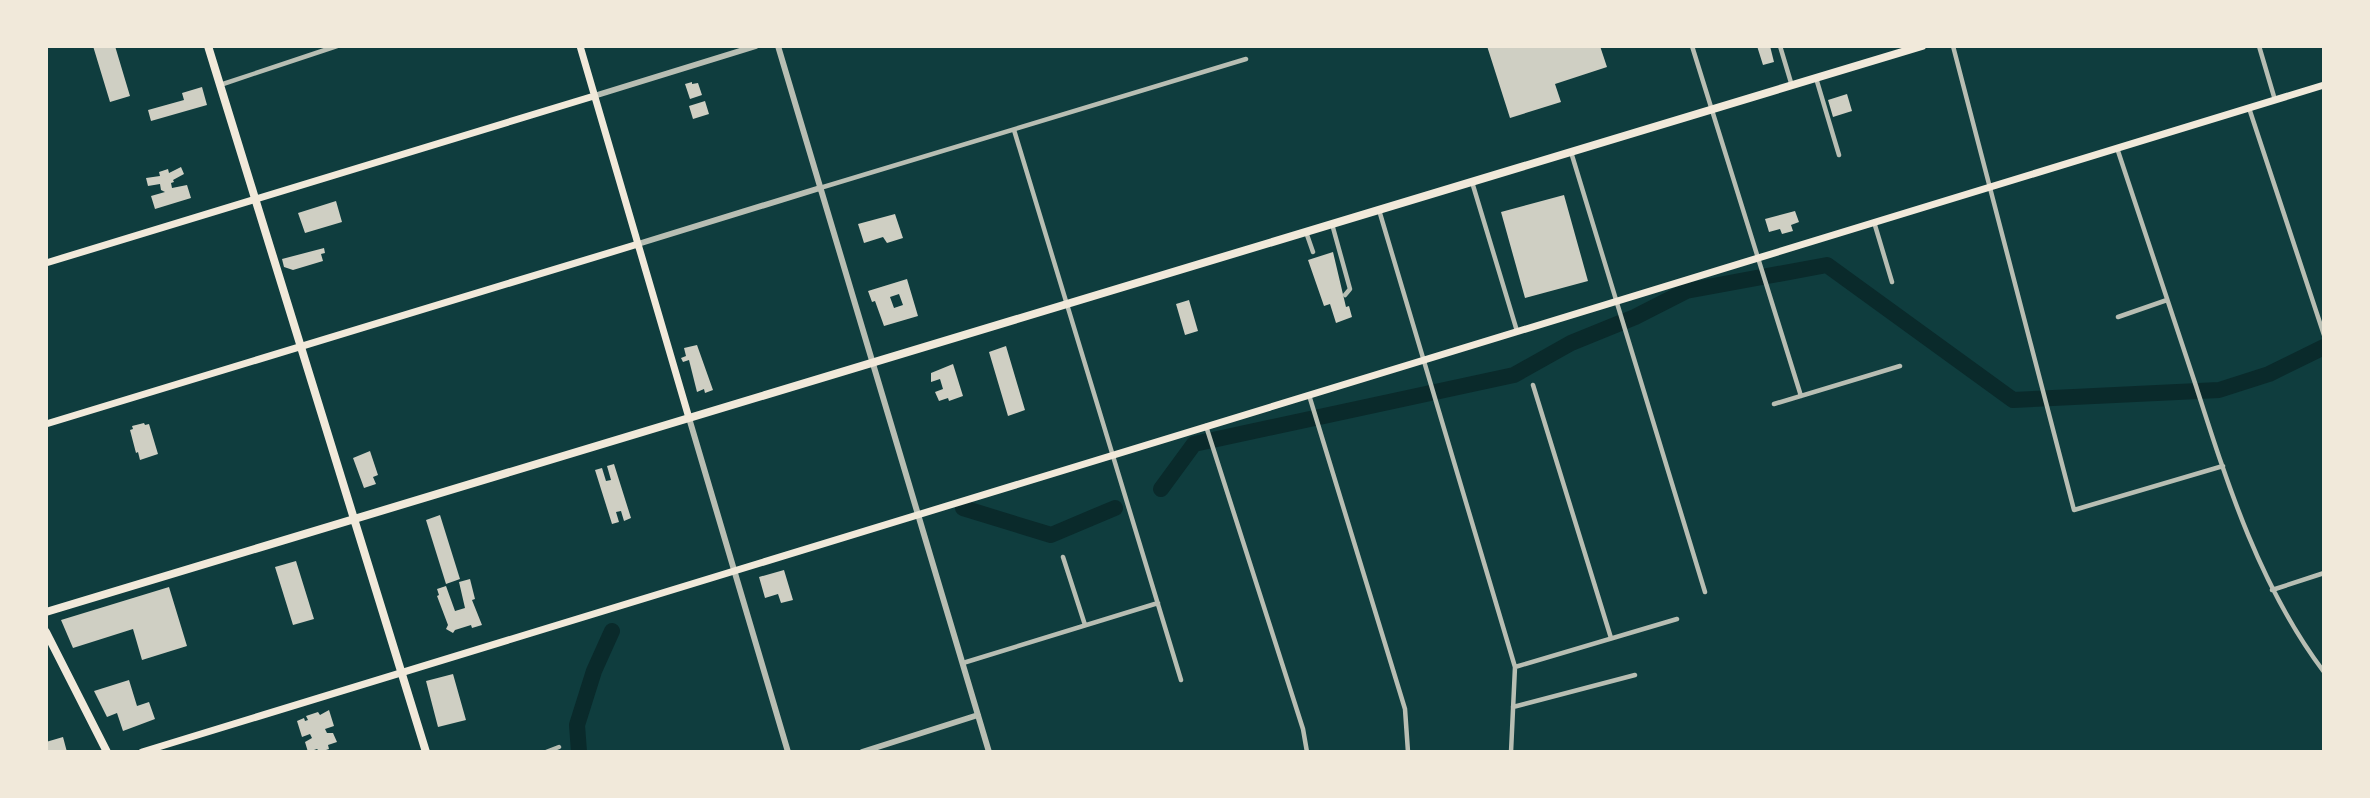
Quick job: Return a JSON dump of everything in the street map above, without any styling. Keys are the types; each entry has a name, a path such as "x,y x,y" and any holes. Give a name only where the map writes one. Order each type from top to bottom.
{"main road":[{"path":"208,46 426,752"},
{"path":"580,46 689,418"},
{"path":"46,612 1922,46"},
{"path":"142,752 1113,455 1207,430 1310,394 1517,331 1617,304 1874,222 2324,85"},
{"path":"46,263 594,96"},
{"path":"46,424 638,244"},
{"path":"46,632 107,752"}],"street":[{"path":"220,85 337,46"},
{"path":"594,96 756,46"},
{"path":"778,46 989,752"},
{"path":"1692,46 1802,396"},
{"path":"1780,46 1792,86"},
{"path":"1953,46 2074,510 2223,466"},
{"path":"2259,46 2275,100"},
{"path":"638,244 1246,59"},
{"path":"1816,78 1839,155"},
{"path":"2249,108 2324,334"},
{"path":"1014,130 1181,680"},
{"path":"2117,148 2200,399 2249,538 2272,590 2324,672"},
{"path":"1571,152 1705,592"},
{"path":"1472,182 1517,331"},
{"path":"1379,210 1515,667 1511,752"},
{"path":"1874,222 1892,282"},
{"path":"1332,224 1350,289 1345,295"},
{"path":"1306,232 1313,252"},
{"path":"2118,317 2168,300"},
{"path":"1774,404 1900,366"},
{"path":"1533,385 1611,638"},
{"path":"1310,394 1405,709 1408,752"},
{"path":"689,418 788,752"},
{"path":"1207,430 1303,729 1307,752"},
{"path":"1063,557 1085,625"},
{"path":"2272,590 2324,573"},
{"path":"963,663 1158,603"},
{"path":"1515,667 1677,619"},
{"path":"1513,707 1635,675"},
{"path":"862,752 978,715"},
{"path":"546,752 559,747"}],"building":[{"path":"93,46 115,46 130,96 110,102"},
{"path":"1487,46 1600,46 1607,67 1555,84 1561,102 1510,118"},
{"path":"1757,46 1770,46 1774,62 1763,65"},
{"path":"692,82 692,84 698,83 702,95 690,99 685,84"},
{"path":"202,87 207,105 151,121 148,110 184,100 182,93"},
{"path":"1847,94 1852,111 1833,117 1828,100"},
{"path":"705,101 709,114 693,119 689,106"},
{"path":"181,167 184,174 173,180 172,188 187,185 191,198 155,209 151,196 165,192 161,190 160,184 148,186 146,178 160,176 159,172 168,169 169,173"},
{"path":"1564,195 1588,281 1525,298 1501,212"},
{"path":"336,201 342,222 305,233 298,213"},
{"path":"1795,211 1799,222 1791,225 1793,231 1782,234 1780,229 1769,232 1765,219"},
{"path":"895,214 903,238 887,243 883,237 864,243 858,224"},
{"path":"324,248 325,253 321,254 323,261 293,270 284,267 282,259"},
{"path":"1333,252 1346,307 1349,306 1352,317 1336,323 1330,304 1324,306 1308,260"},
{"path":"907,279 918,316 884,326 875,301 872,302 868,291","holes":["899,294 903,305 894,308 890,297"]},
{"path":"1189,300 1198,331 1185,335 1176,304"},
{"path":"697,345 713,390 705,393 704,389 697,392 689,360 683,362 681,358 686,356 684,348"},
{"path":"1006,346 1025,410 1008,416 989,352"},
{"path":"953,364 963,396 949,401 948,398 939,401 935,392 943,389 940,379 931,382 931,373"},
{"path":"149,424 158,454 140,460 130,430 133,429 132,426"},
{"path":"370,451 378,475 373,477 376,484 364,488 353,458"},
{"path":"614,464 631,518 624,521 621,511 616,512 619,522 612,524 595,470 602,468 606,481 611,480 607,466"},
{"path":"440,515 460,579 446,584 426,520"},
{"path":"296,561 314,619 293,625 275,567"},
{"path":"784,570 793,600 781,603 778,594 765,598 759,577"},
{"path":"470,579 475,599 472,600 482,625 472,628 471,625 455,630 453,633 446,629 448,625 437,596 439,595 437,589 446,586 455,611 465,608 459,582"},
{"path":"169,587 187,646 142,660 133,629 73,648 61,620"},
{"path":"453,674 466,720 438,727 426,681"},
{"path":"129,680 137,706 149,702 155,719 123,731 117,713 107,717 94,691"},
{"path":"329,710 334,726 325,729 327,733 333,733 337,742 328,745 329,749 308,752 305,742 312,738 310,734 302,737 297,721 304,718 305,721 308,720 306,716 318,712 320,715"},
{"path":"63,737 67,752 46,752 46,742"}],"waterway":[{"path":"1161,489 1194,444 1514,375 1571,343 1635,317 1686,291 1827,265 2013,400 2219,390 2269,374 2324,347"},
{"path":"963,508 1051,535 1115,508"},
{"path":"579,752 577,725 594,671 612,631"}]}
